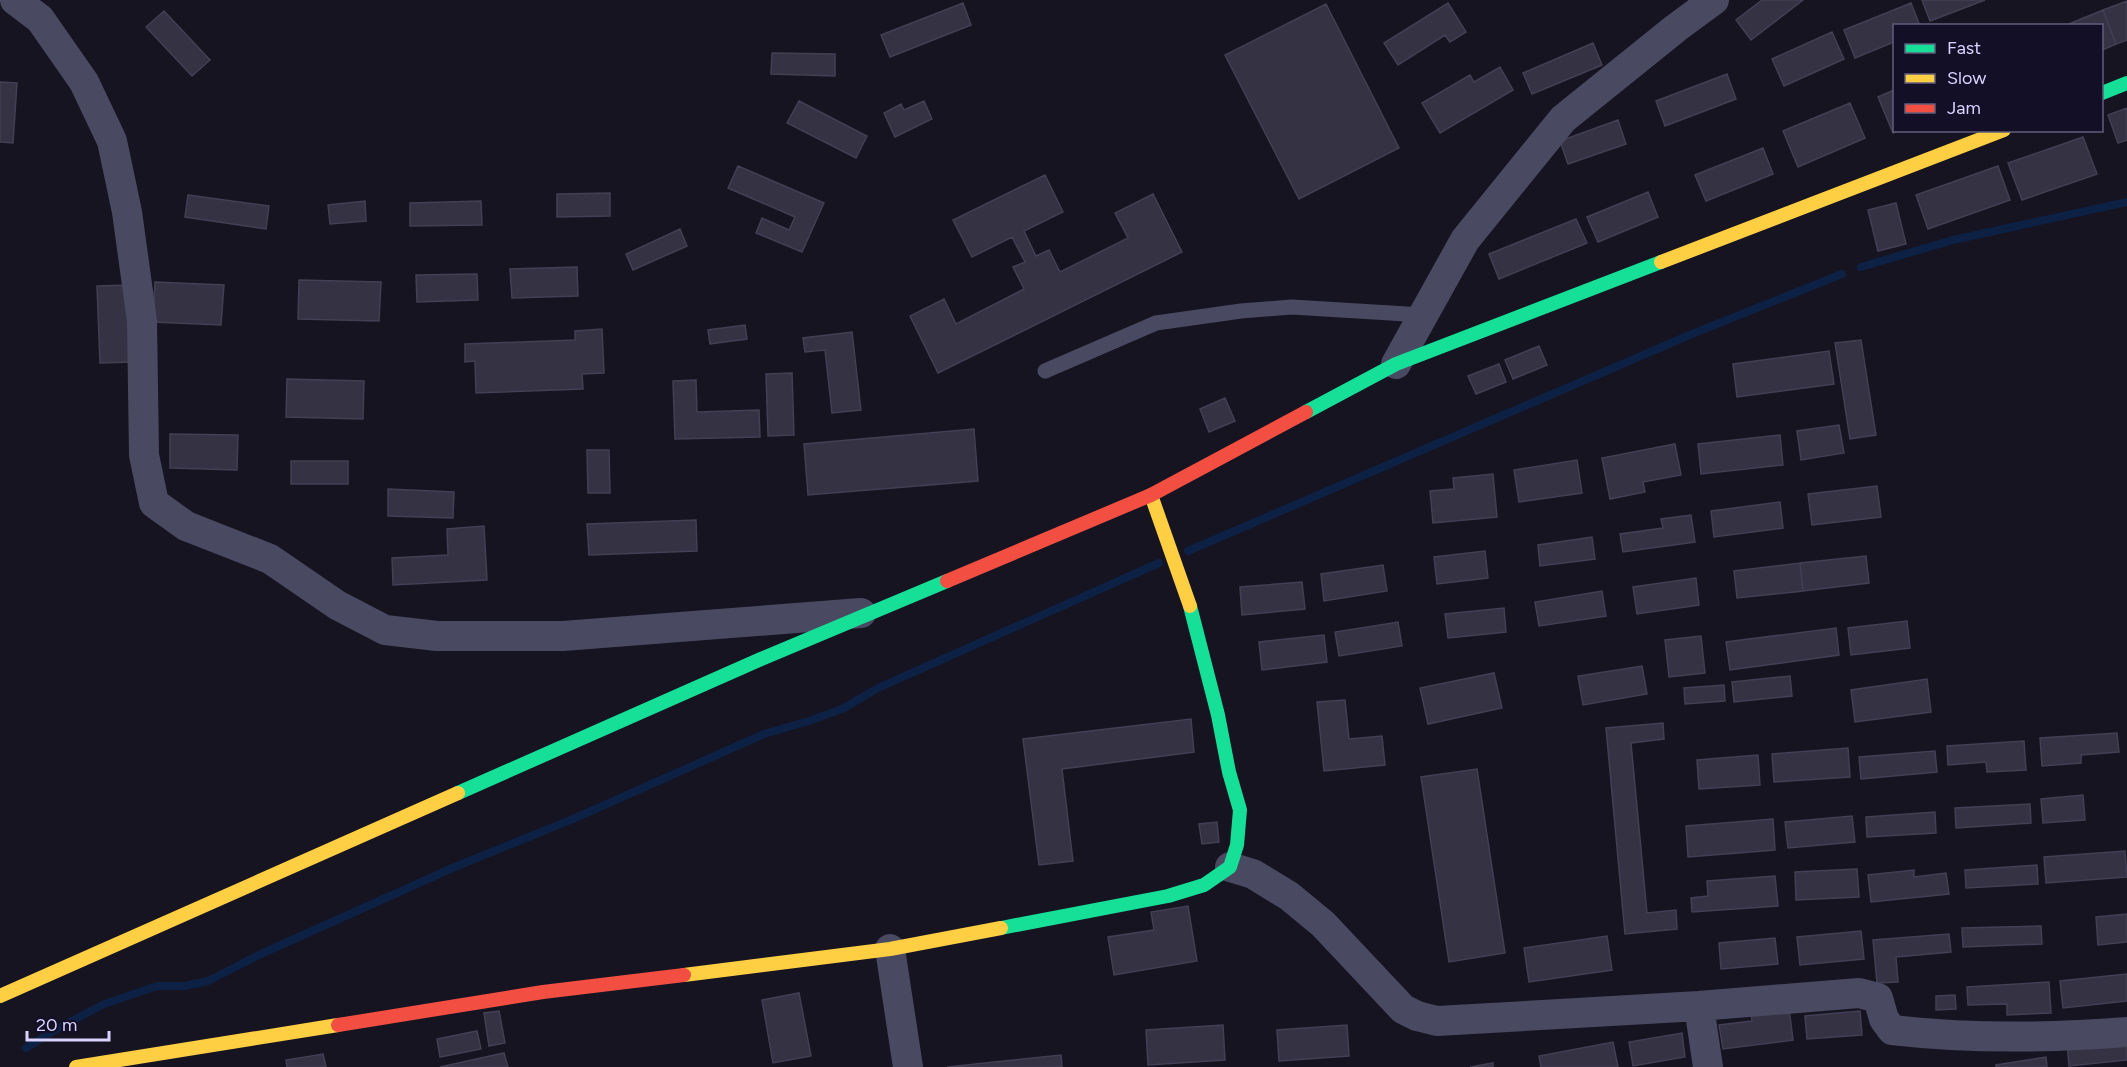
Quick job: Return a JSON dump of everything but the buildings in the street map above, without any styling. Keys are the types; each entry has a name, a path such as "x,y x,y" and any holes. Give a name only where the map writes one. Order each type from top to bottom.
{"street":[{"path":"15,0 40,19 84,82 112,141 127,212 141,321 144,455 154,503 186,526 270,559 337,605 386,630 437,636 563,636 872,612"},
{"path":"1396,364 1465,240 1563,119 1714,0"},
{"path":"2103,93 2127,83"},
{"path":"0,996 750,663 1151,495 1396,364 1999,132"},
{"path":"76,1067 532,994 890,949 1168,896 1204,885 1230,867 1237,845 1240,810 1228,772 1218,715 1187,596 1151,495"},
{"path":"1230,867 1253,873 1314,917 1403,1010 1417,1016 1437,1020 1699,1006 1859,993 1878,998 1884,1019 1892,1030 2060,1037 2127,1032"},
{"path":"890,949 908,1067"},
{"path":"1699,1006 1708,1067"}],"lane":[{"path":"1045,371 1156,323 1241,311 1292,307 1423,315"}],"waterway":[{"path":"1861,267 1953,240 2127,202"},
{"path":"1188,551 1692,334 1842,274"},
{"path":"26,1048 104,1004 157,986 185,986 208,981 263,953 457,866 573,819 764,734 842,709 878,688 1159,563"}],"traffic: fast":[{"path":"2103,93 2127,83"},
{"path":"1306,412 1396,364 1661,262"},
{"path":"458,793 761,659 947,581"},
{"path":"1001,928 1168,896 1204,885 1230,867 1237,845 1240,810 1190,606"}],"traffic: slow":[{"path":"1661,262 1999,132"},
{"path":"1151,495 1190,606"},
{"path":"0,996 458,793"},
{"path":"684,975 890,949 1001,928"},
{"path":"76,1067 338,1025"}],"traffic: jam":[{"path":"947,581 1151,495 1306,412"},
{"path":"338,1025 543,992 684,975"}]}
